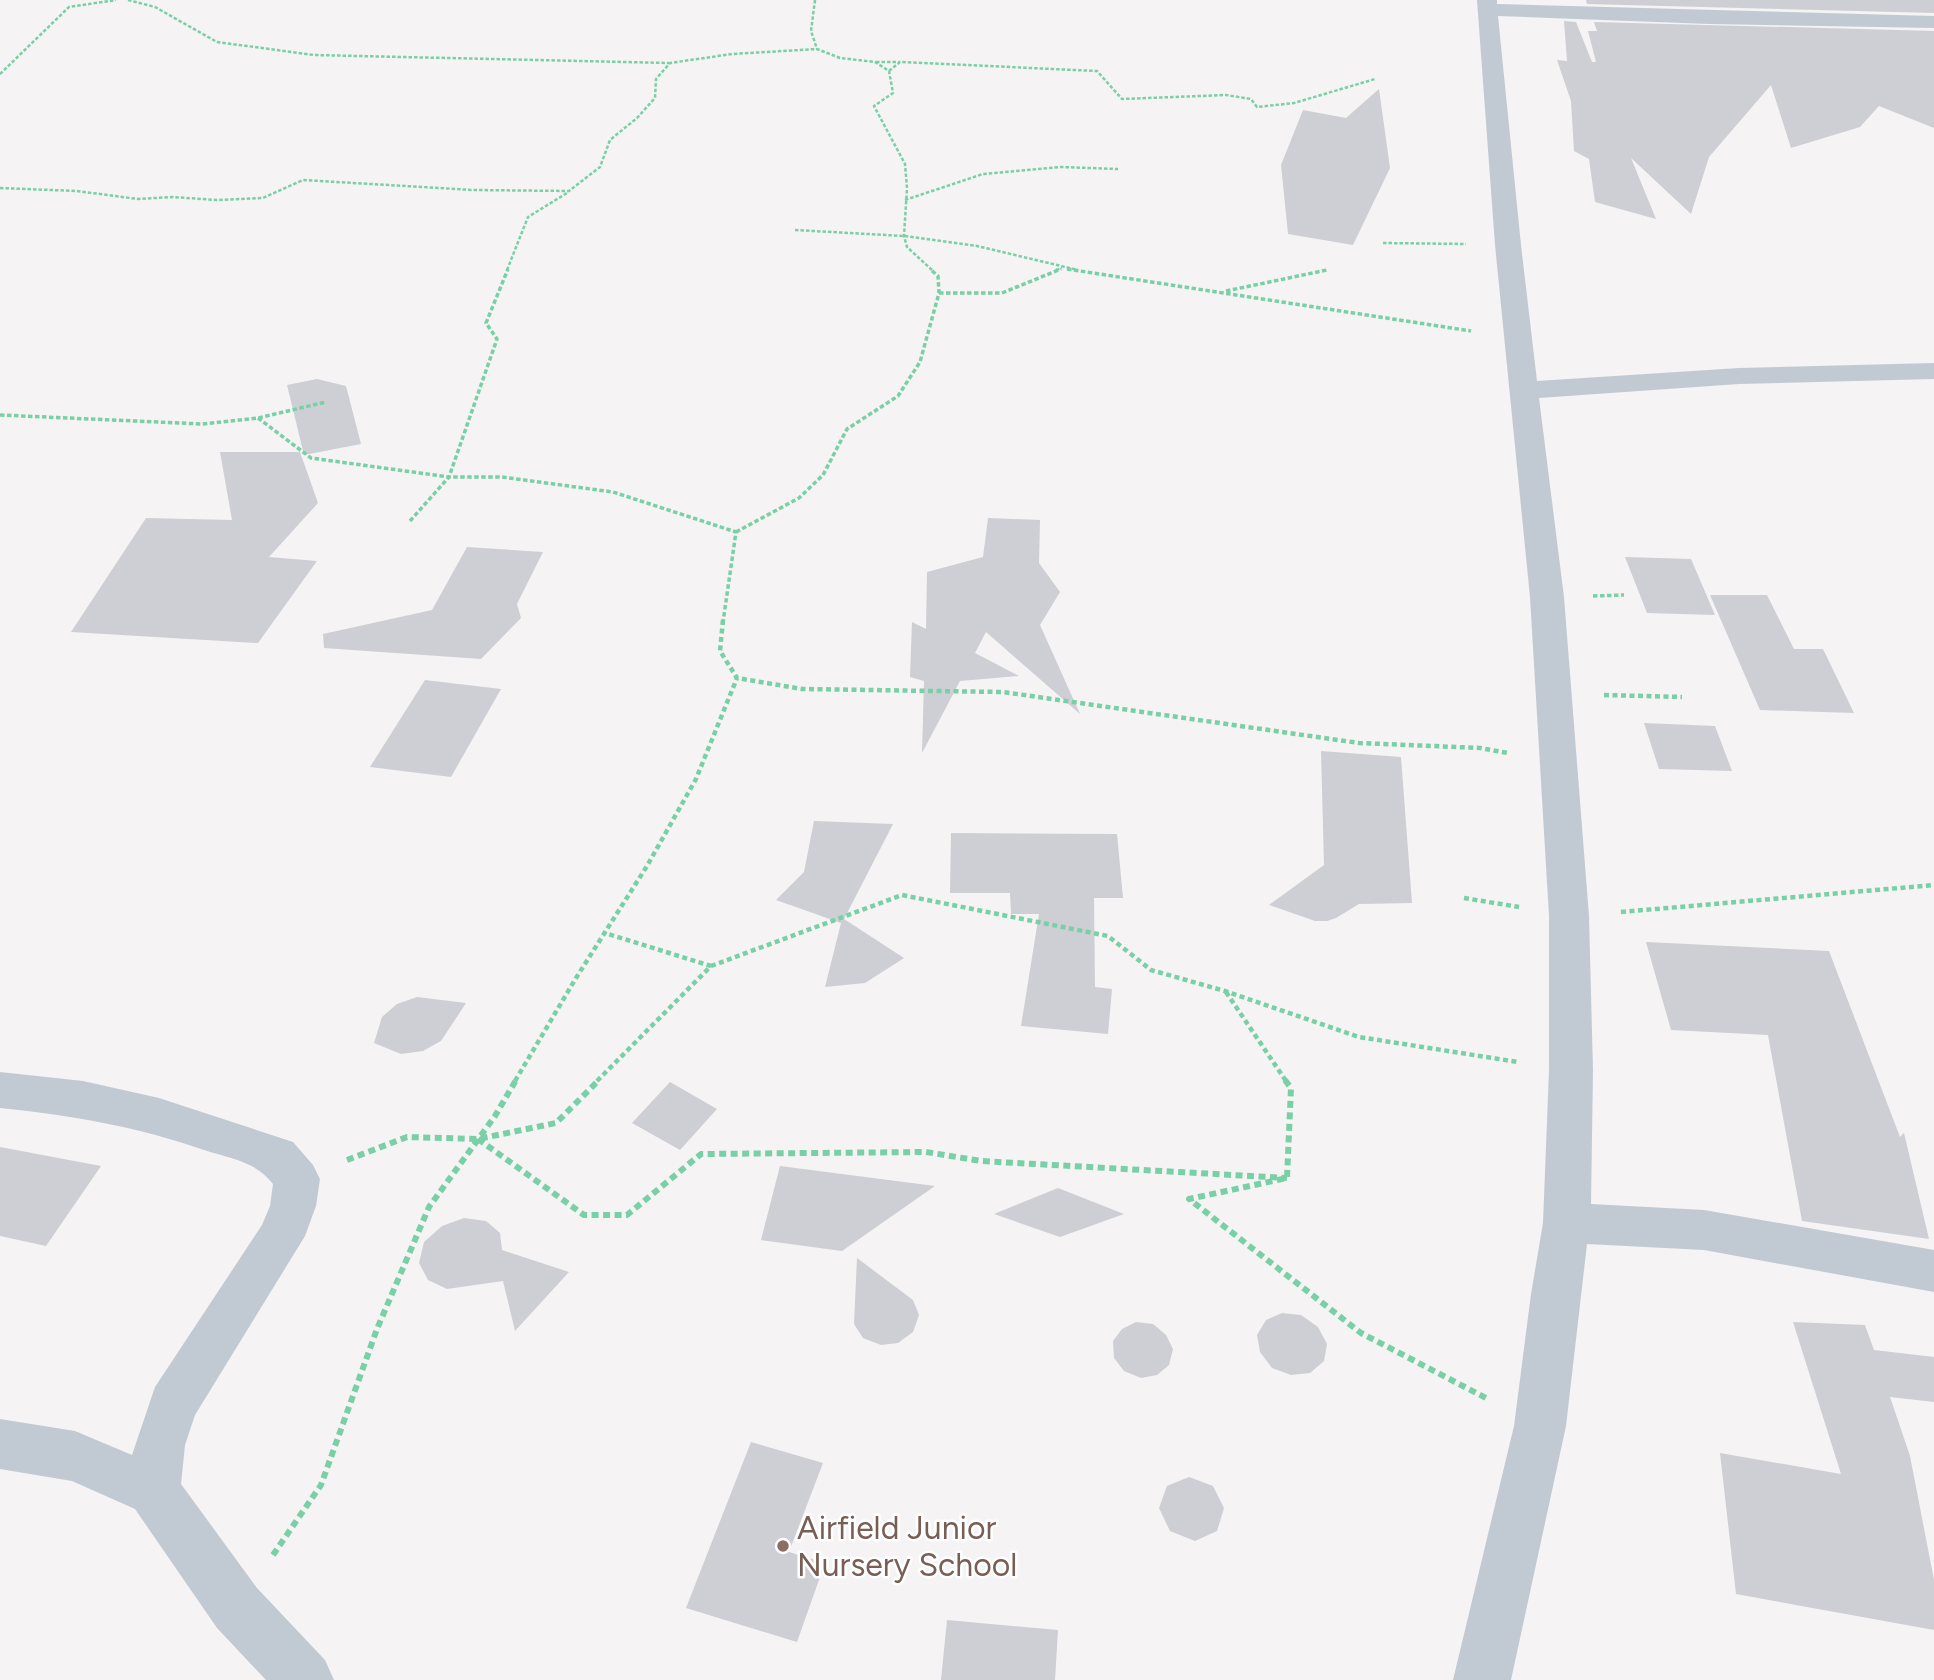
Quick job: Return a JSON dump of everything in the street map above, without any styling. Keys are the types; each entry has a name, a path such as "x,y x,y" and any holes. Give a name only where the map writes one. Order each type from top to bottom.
{"street":[{"path":"1482,1680 1541,1426 1555,1294 1567,1223 1571,1070 1569,916 1554,693 1520,341 1508,245 1487,5 1709,18 1934,22"},
{"path":"1525,390 1739,376 1934,371"},
{"path":"0,1090 83,1099 159,1116 277,1155 297,1179 293,1206 281,1236 173,1404 159,1445 154,1491"},
{"path":"1567,1223 1704,1230 1934,1271"},
{"path":"0,1444 75,1456 154,1491 237,1608 304,1680"}],"path":[{"path":"0,74 69,7 116,0"},
{"path":"128,0 155,7 217,42 314,55 670,63 732,54 817,49 840,58 876,62 1097,71 1122,99 1226,95 1251,99 1257,107 1294,103 1375,79"},
{"path":"815,0 811,31 817,49"},
{"path":"258,418 311,458 449,477 502,477 613,492 736,531 799,498 823,475 847,429 898,396 920,362 939,293 938,276 907,247 904,236 906,167 894,138 879,122 874,106 893,93 889,71 876,62"},
{"path":"889,71 900,62"},
{"path":"410,521 449,477 496,339 486,323 528,217 600,167 610,140 638,118 655,98 656,79 670,63"},
{"path":"905,200 983,174 1061,167 1118,169"},
{"path":"0,188 77,191 138,199 173,197 217,200 262,198 303,180 473,190 569,191"},
{"path":"794,230 904,236 976,246 1063,268 1520,341"},
{"path":"1383,243 1508,245"},
{"path":"939,293 1002,293 1063,268"},
{"path":"1222,292 1327,270"},
{"path":"0,415 202,424 258,418 326,402"},
{"path":"736,531 720,651 737,678 802,689 1003,692 1359,743 1480,748 1558,761"},
{"path":"237,1608 321,1485 377,1329 429,1207 495,1116 647,866 696,779 737,678"},
{"path":"1554,693 1682,697"},
{"path":"1464,898 1569,916 1934,885"},
{"path":"297,1179 407,1137 478,1139 556,1122 711,966 902,895 1108,936 1150,970 1225,991 1359,1037 1571,1070"},
{"path":"605,933 711,966"},
{"path":"1225,991 1291,1088 1287,1178"},
{"path":"478,1139 584,1216 627,1216 701,1154 926,1152 981,1161 1287,1178"},
{"path":"1287,1178 1189,1199 1361,1333 1541,1426"}],"building":[{"path":"1586,0 1934,0 1934,13 1587,4"},
{"path":"1564,21 1576,22 1592,62 1596,62 1588,31 1597,31 1594,22 1934,31 1934,128 1879,106 1860,127 1791,148 1771,85 1709,157 1691,214 1631,158 1656,219 1595,202 1589,159 1574,151 1571,101 1557,60 1567,61"},
{"path":"1379,89 1390,168 1353,245 1288,234 1281,165 1303,110 1346,118"},
{"path":"317,379 346,386 361,444 304,455 287,385"},
{"path":"220,452 300,452 318,503 269,557 317,561 258,643 71,632 146,518 232,520"},
{"path":"988,518 1040,520 1039,563 1060,592 1040,625 1080,714 986,632 975,653 1019,676 960,681 922,753 924,681 910,677 912,622 926,629 927,572 983,557"},
{"path":"467,547 543,552 517,604 521,618 481,659 324,648 323,634 432,610"},
{"path":"1625,557 1691,559 1715,615 1647,613"},
{"path":"1710,595 1767,595 1794,649 1823,649 1854,713 1760,710"},
{"path":"425,680 501,689 451,777 370,767"},
{"path":"1644,723 1715,726 1732,771 1659,769"},
{"path":"1321,751 1401,757 1412,903 1359,904 1327,921 1315,921 1269,905 1324,865"},
{"path":"814,821 893,824 844,919 904,958 865,983 825,987 841,923 776,900 804,872"},
{"path":"951,833 1117,834 1123,898 1094,898 1095,987 1112,989 1108,1034 1021,1026 1039,914 1011,914 1010,893 950,893"},
{"path":"1646,942 1829,951 1900,1137 1904,1133 1929,1239 1802,1221 1768,1035 1671,1030"},
{"path":"417,997 466,1003 441,1041 423,1051 401,1054 374,1043 382,1017 397,1004"},
{"path":"670,1082 717,1109 680,1150 632,1123"},
{"path":"0,1147 101,1166 46,1246 0,1236"},
{"path":"780,1166 935,1186 842,1251 761,1240"},
{"path":"1058,1188 1124,1214 1060,1237 994,1214"},
{"path":"464,1218 486,1221 500,1233 502,1250 569,1272 515,1331 503,1281 447,1289 428,1280 419,1263 424,1242 442,1226"},
{"path":"857,1258 913,1300 919,1315 913,1332 898,1343 881,1345 863,1338 854,1324"},
{"path":"1282,1313 1301,1315 1318,1327 1327,1344 1324,1361 1310,1373 1291,1375 1272,1368 1260,1352 1257,1335 1266,1320"},
{"path":"1136,1322 1153,1324 1166,1335 1173,1349 1169,1365 1157,1375 1141,1378 1124,1371 1114,1358 1113,1341 1122,1329"},
{"path":"1793,1322 1865,1325 1874,1350 1934,1357 1934,1402 1890,1397 1910,1456 1934,1580 1934,1630 1736,1594 1720,1453 1841,1474"},
{"path":"751,1442 823,1463 789,1552 825,1563 797,1642 686,1608"},
{"path":"1189,1477 1213,1486 1224,1508 1217,1531 1195,1541 1170,1531 1159,1508 1167,1486"},
{"path":"947,1620 1058,1630 1055,1680 941,1680"}],"place":[{"name":"Airfield Junior Nursery School","path":"783,1546"}]}
